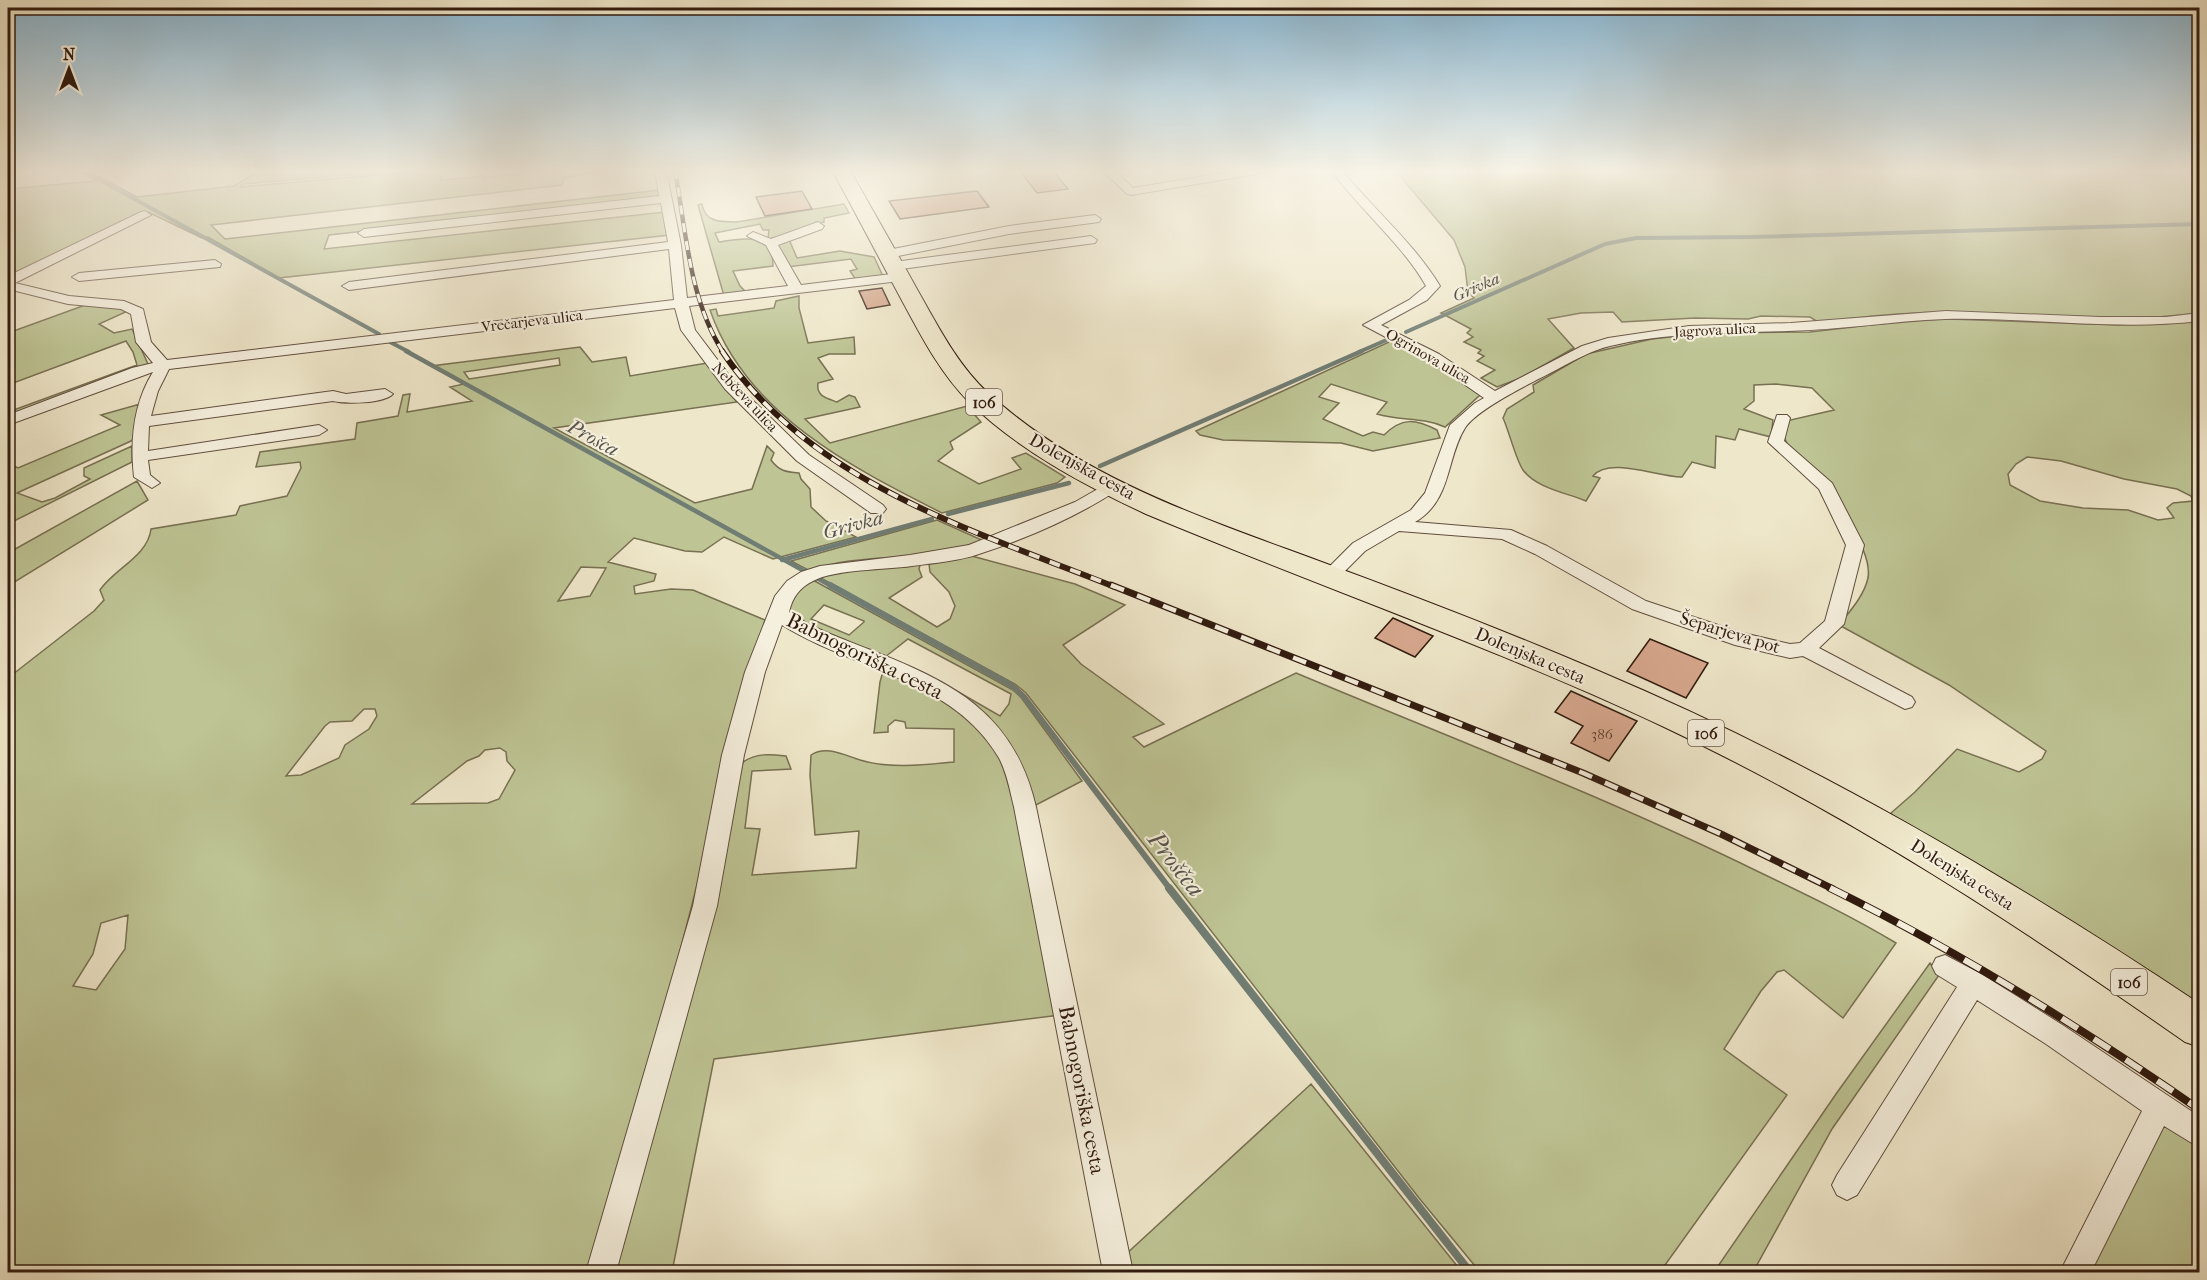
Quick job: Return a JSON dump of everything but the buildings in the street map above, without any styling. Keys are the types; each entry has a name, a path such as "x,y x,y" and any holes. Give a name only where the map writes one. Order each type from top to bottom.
{"main road":[{"name":"Dolenjska cesta","path":"874,230 938,346 976,395 1013,427 1045,450 1110,487 1185,520 1331,575 1621,694 1721,740 1933,855 2199,1028"}],"street":[{"path":"8,280 114,230"},
{"path":"364,233 393,230"},
{"name":"Nebčeva ulica","path":"672,230 681,303 688,330 730,386 804,459 877,509"},
{"path":"771,243 808,230"},
{"path":"894,266 1011,230"},
{"name":"Ogrinova ulica","path":"1388,230 1430,278 1433,286 1431,291 1407,306 1370,325 1409,342 1458,370 1493,397"},
{"path":"753,236 771,243 797,290"},
{"path":"894,266 1091,240"},
{"path":"349,286 675,245"},
{"path":"46,292 70,280 126,259"},
{"path":"70,280 215,264"},
{"name":"Vrečarjeva ulica","path":"8,420 137,371 164,365 797,290 894,266"},
{"path":"8,285 46,292 68,300 104,302 134,308 138,312 138,326 143,344 150,354 164,365 152,384 143,422 139,457 142,477 152,483"},
{"name":"Jagrova ulica","path":"1331,575 1359,547 1417,513 1433,494 1458,425 1493,397 1587,349 1636,337 1689,330 1791,327 1947,315 2100,321 2166,321 2199,317"},
{"path":"143,422 333,396 346,399 385,394"},
{"name":"Šeparjeva pot","path":"1398,526 1505,534 1541,550 1639,604 1767,646 1790,651 1806,649 1834,624 1855,545 1826,487 1776,441 1782,418"},
{"path":"139,457 319,430"},
{"path":"779,614 782,600 794,585 812,575 826,570 910,561 973,550 1081,506 1110,487"},
{"name":"Babnogoriška cesta","path":"601,1272 705,906 734,755 755,672 773,623 779,614 806,632 914,676 962,703 985,723 1008,755 1019,779 1119,1272"},
{"path":"1806,649 1905,702"},
{"path":"1945,966 2055,1035 2160,1105 2199,1134"},
{"path":"1847,1185 1974,983"},
{"path":"2075,1272 2160,1105"}],"green space":[{"path":"8,230 111,230 14,276 8,276"},
{"path":"185,230 216,230 225,239 307,230 376,230 329,235 324,249 502,230 669,230 670,235 279,278 208,237 202,238"},
{"path":"705,230 731,230 715,233 719,242 738,239 755,240 768,247 772,255 773,266 733,271 745,291 760,289 761,291 724,296"},
{"path":"763,230 799,230 768,239 769,230"},
{"path":"1445,230 2199,230 2199,313 2110,318 1942,312 1818,322 1810,317 1761,316 1748,319 1695,318 1622,322 1613,312 1581,313 1548,319 1574,348 1521,378 1497,387 1481,378 1495,370 1477,361 1484,356 1478,353 1481,350 1464,342 1473,337 1467,333 1471,329 1441,313 1474,298 1468,292 1465,267 1454,240"},
{"path":"788,237 797,258 840,251 874,257 882,274 856,280 850,271 857,269 851,259 787,267 775,242"},
{"path":"799,296 799,308 808,343 854,337 855,354 829,354 818,358 833,379 818,383 820,394 837,402 849,395 855,397 860,407 805,419 830,443 967,406 981,422 950,442 953,449 938,461 979,484 1021,469 1012,458 1026,453 1065,477 1057,483 942,513 838,456 775,408 749,379 727,347 710,310 716,309 718,316 774,308 776,301"},
{"path":"88,304 109,305 130,310 99,324 114,333 132,329 148,364 8,417 8,412 137,365 126,341 8,385 8,333"},
{"path":"1949,319 2119,325 2199,322 2199,1011 1896,820 1891,813 1957,749 2019,772 2042,759 2046,751 1949,685 1839,625 1863,591 1868,578 1867,563 1862,546 1852,529 1827,494 1791,452 1785,439 1786,421 1834,410 1812,388 1776,384 1754,385 1754,401 1744,409 1773,420 1771,437 1739,429 1735,440 1716,436 1715,468 1692,462 1682,477 1636,469 1601,470 1593,476 1600,478 1586,501 1544,486 1523,470 1503,418 1507,409 1534,392 1533,385 1586,354 1652,339 1705,333 1810,332 1906,321","holes":["2027,457 2061,461 2124,479 2177,489 2191,496 2193,501 2173,503 2167,508 2174,518 2158,520 2128,510 2083,508 2040,501 2010,485 2008,474 2016,464"]},
{"path":"1391,341 1425,358 1480,395 1445,427 1377,414 1387,402 1331,384 1319,397 1339,403 1323,419 1363,436 1373,432 1384,435 1397,425 1415,422 1437,430 1440,438 1373,451 1341,443 1223,440 1200,435 1196,431"},
{"path":"580,347 592,362 626,357 630,376 707,363 737,402 554,428 695,503 752,489 767,446 774,453 771,460 777,467 799,473 810,489 811,507 826,521 856,537 773,559 724,537 702,552 685,551 634,538 608,562 656,574 654,581 634,586 635,594 671,589 693,590 765,620 659,1033 590,1272 8,1272 8,678 94,611 104,600 100,590 144,547 151,529 236,515 240,506 287,496 301,468 300,462 256,467 260,452 355,439 357,423 398,416 403,395 410,394 407,412 472,401 450,387 464,384 431,366","holes":["559,358 560,365 469,379 464,372","581,567 606,568 590,596 558,601","364,709 375,709 377,716 369,729 345,745 339,758 301,775 286,776 325,726 330,722 352,721","500,748 506,752 507,761 515,770 499,799 488,803 412,804 467,761 479,756 485,750","128,915 125,949 96,990 73,986 93,954 101,923"]},
{"path":"140,404 134,438 131,441 17,493 42,502 55,498 90,479 84,476 84,468 132,446 132,462 8,524 8,463 18,468 120,425 101,415"},
{"path":"137,481 148,500 8,586 8,553"},
{"path":"937,520 984,541 937,553 851,561 810,571 791,561"},
{"path":"968,555 1075,584 1125,605 1063,645 1081,664 1164,724 1133,737 1144,747 1296,673 1645,819 1811,897 1896,943 1843,1018 1784,970 1777,972 1761,991 1724,1049 1787,1095 1660,1272 1480,1272 1419,1198 1026,693 1015,684 817,576 826,573 920,565 922,577 889,598 937,627 950,619 955,606 949,592 930,572 929,564"},
{"path":"811,579 1013,690 1020,696 1082,781 1034,806 955,690 1000,716 1009,704 1011,694 908,639 885,657 794,619 788,610 792,593","holes":["824,605 864,621 849,635 811,619"]},
{"path":"891,672 930,692 963,713 990,741 1001,759 1011,780 1060,1015 714,1059 672,1272 612,1272 660,1102 743,762 763,755 786,756 791,769 752,771 745,828 760,829 752,875 856,868 859,831 815,835 810,775 811,755 829,751 883,765 954,762 954,729 906,728 905,722 895,720 888,726 888,732 874,733 880,682 882,675"},
{"path":"1930,963 1939,975 1832,1129 1753,1272 1714,1272 1836,1094"},
{"path":"1311,1084 1462,1272 1127,1272 1124,1256"},
{"path":"2162,1120 2199,1141 2199,1272 2086,1272 2138,1163"}],"waterway":[{"name":"Prošca","path":"190,230 379,334"},
{"name":"Grivka","path":"1406,332 1605,244 1636,238 2002,230"},
{"name":"Grivka","path":"1359,352 1391,338"},
{"name":"Prošca","path":"390,342 409,352"},
{"name":"Prošca","path":"406,351 783,560"},
{"name":"Grivka","path":"1100,466 1362,351"},
{"name":"Grivka","path":"948,514 1069,483"},
{"name":"Grivka","path":"783,560 932,519"},
{"name":"Proščca","path":"783,560 833,587"},
{"name":"Proščca","path":"830,585 1011,685 1024,697 1170,889"},
{"name":"Proščca","path":"1169,888 1470,1272"}],"railway":[{"path":"684,230 690,264 703,310 723,352"},
{"path":"722,351 758,397 801,436 848,469 899,498 952,523 1115,587"},
{"path":"1111,585 1583,773 1721,834 1833,889"},
{"path":"1830,888 1926,938 2020,992 2200,1110"}]}
